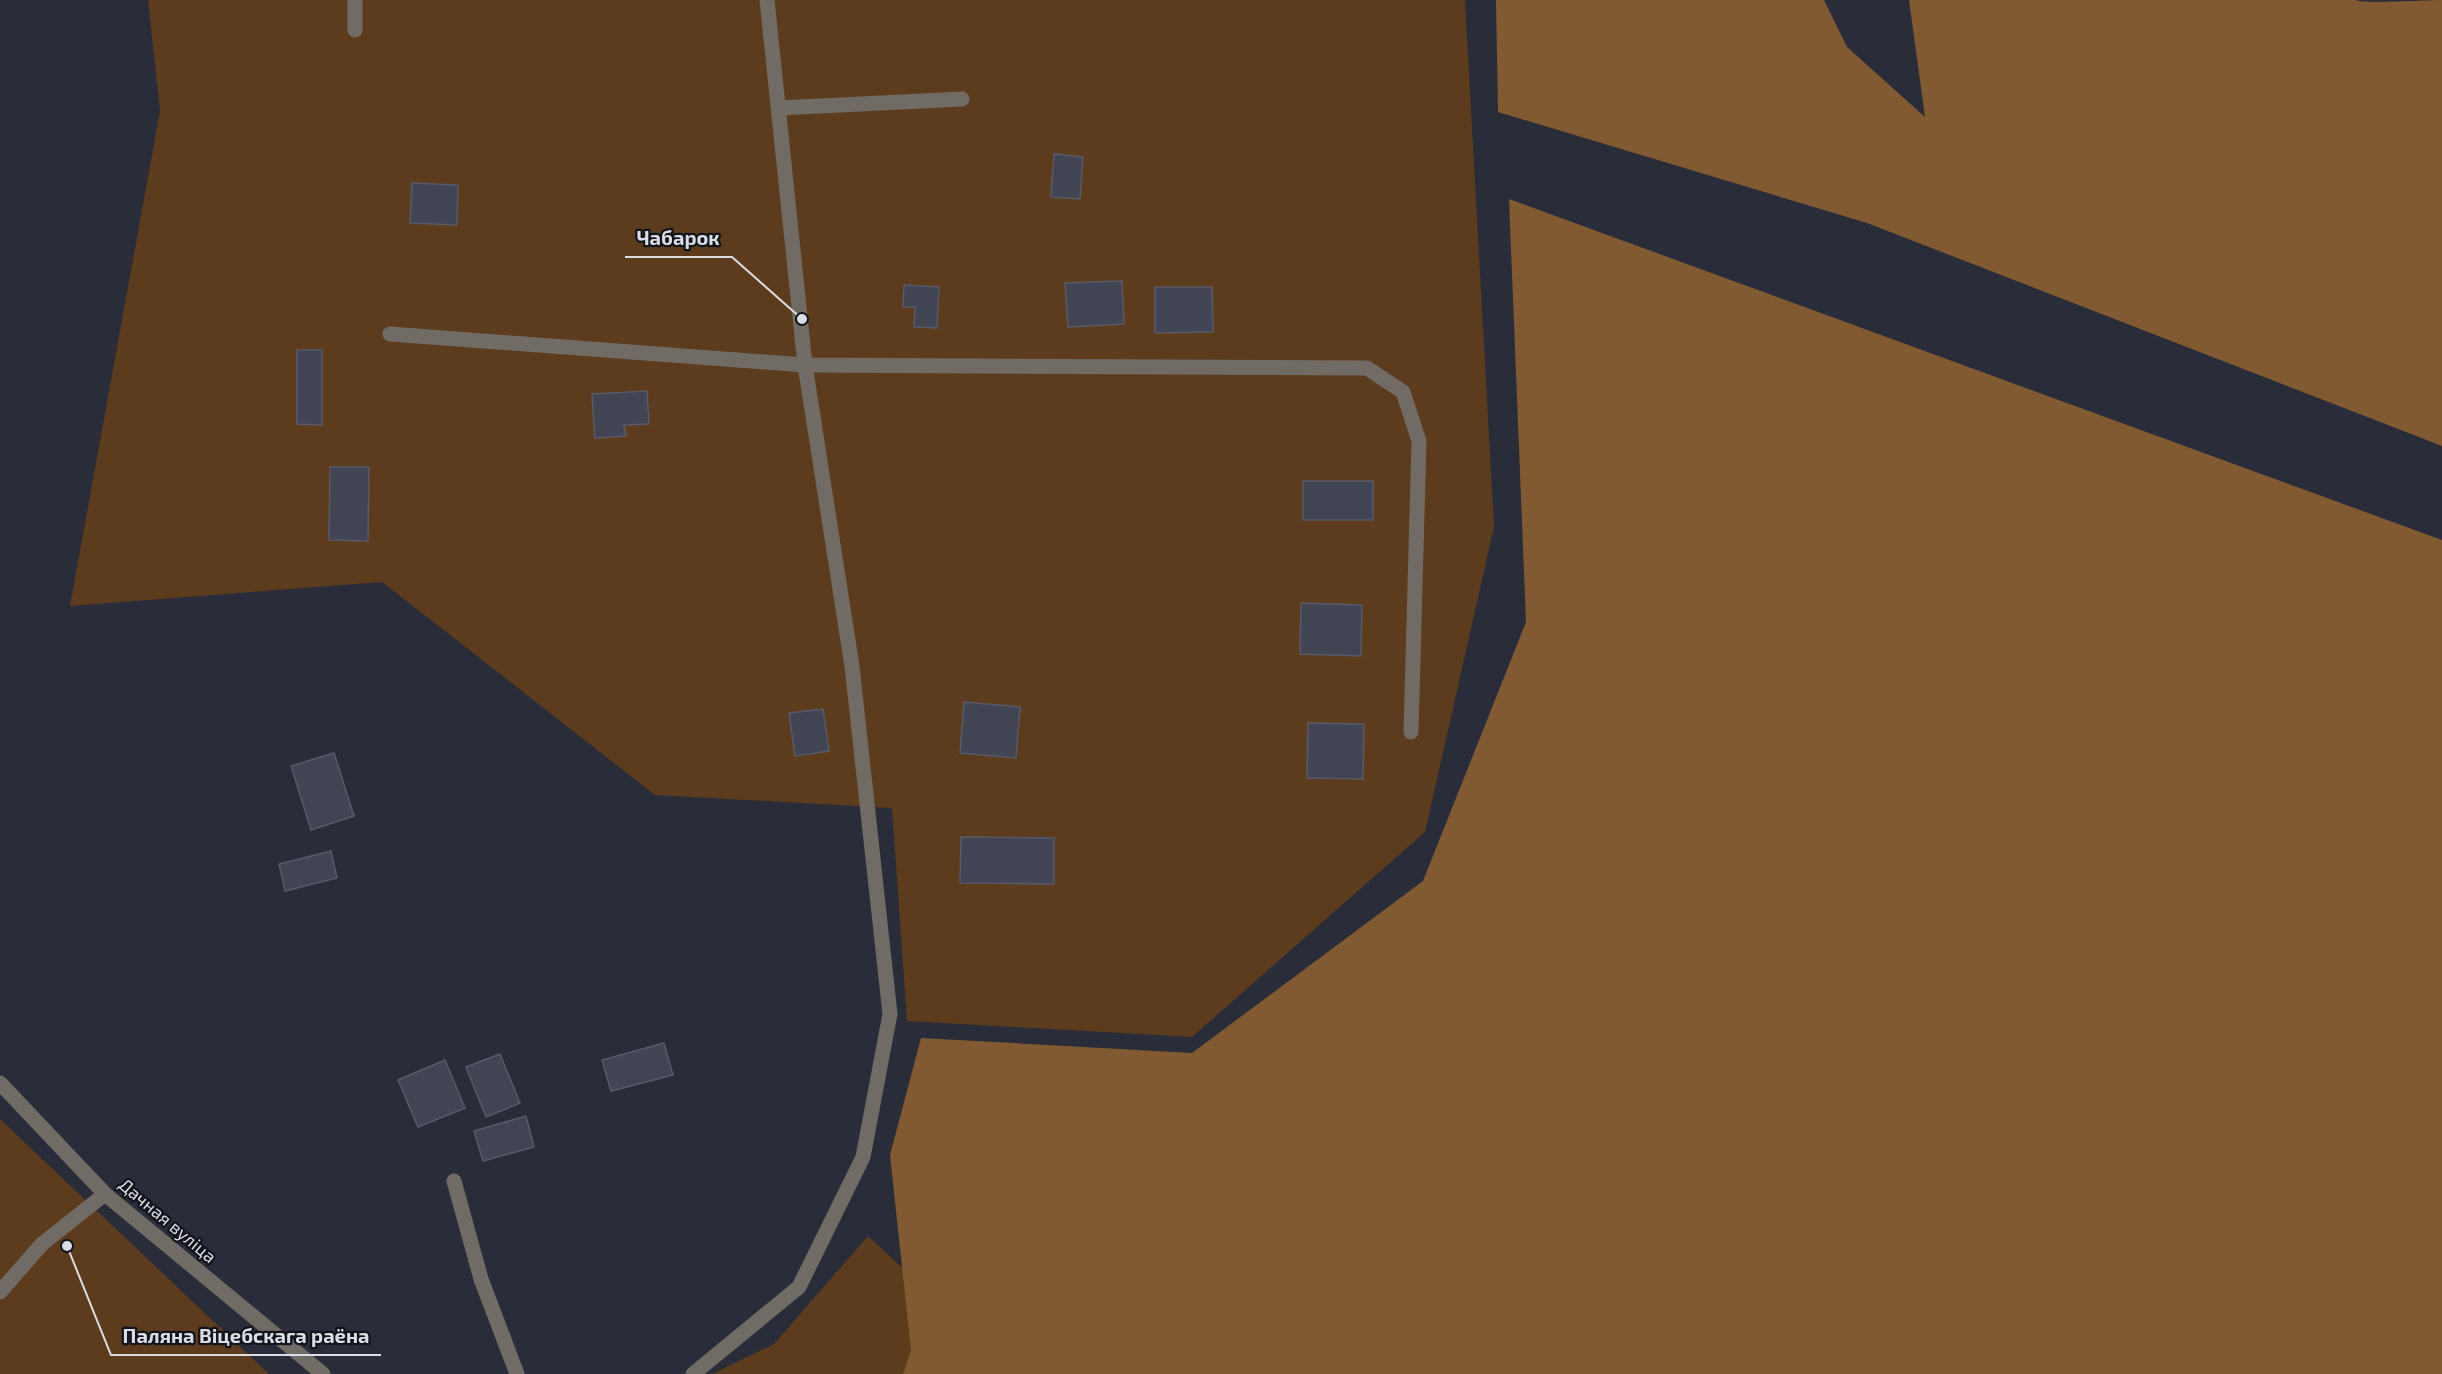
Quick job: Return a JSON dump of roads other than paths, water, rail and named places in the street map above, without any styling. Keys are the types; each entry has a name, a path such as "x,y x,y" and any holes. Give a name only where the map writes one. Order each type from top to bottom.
{"street":[{"path":"355,0 355,30"},
{"path":"693,1374 799,1287 862,1157 890,1014 852,666 805,365 767,0"},
{"path":"778,108 962,99"},
{"path":"390,334 805,365 1367,368 1403,392 1419,441 1411,732"},
{"name":"Дачная вуліца","path":"0,1083 105,1194 322,1374"},
{"path":"454,1181 481,1279 517,1374"},
{"path":"0,1292 42,1244 105,1194"}],"place":[{"name":"Чабарок","path":"802,319"},
{"name":"Паляна Віцебскага раёна","path":"67,1246"}]}
